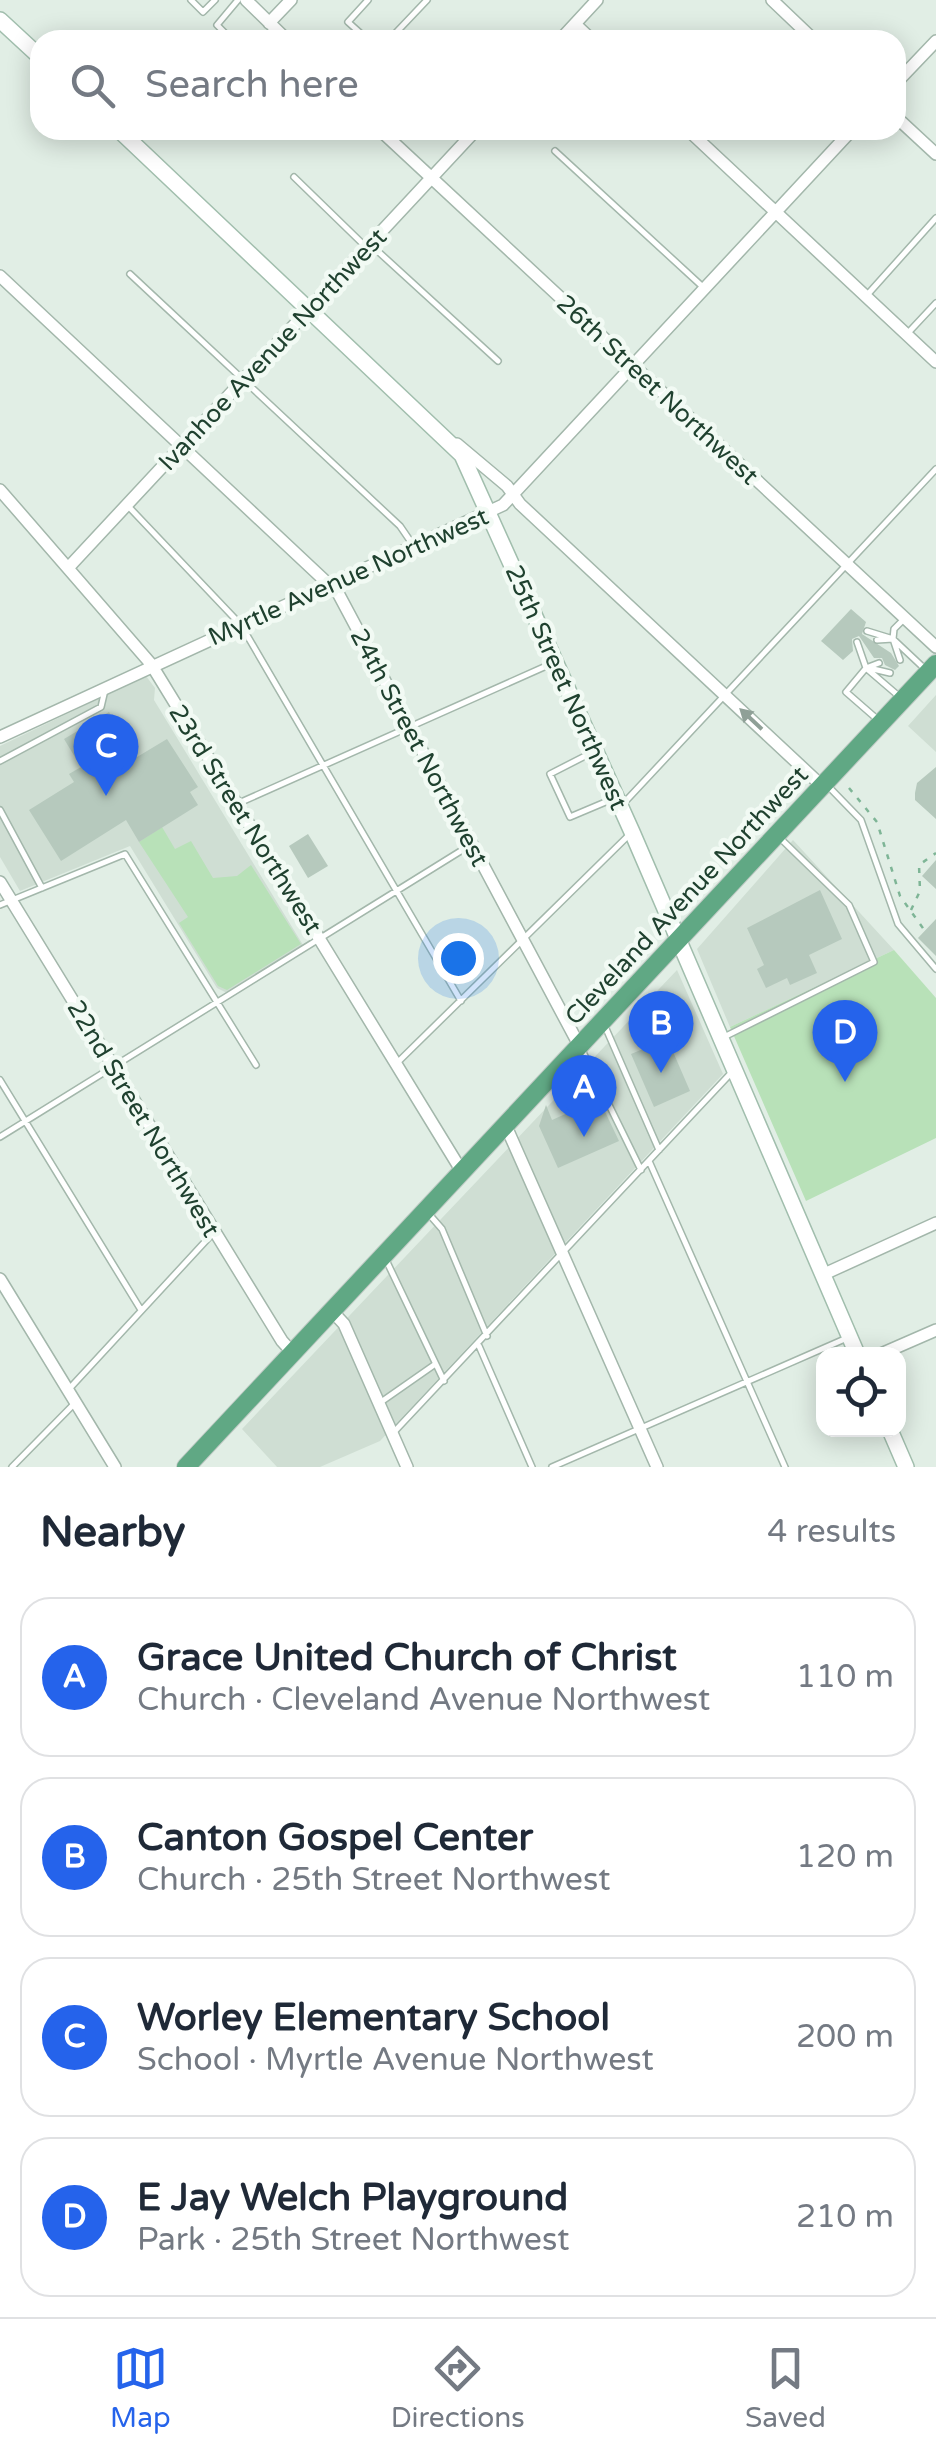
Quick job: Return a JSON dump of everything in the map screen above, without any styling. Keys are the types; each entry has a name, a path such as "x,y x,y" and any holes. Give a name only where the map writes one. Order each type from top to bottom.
{"main road":[{"name":"Cleveland Avenue Northwest","path":"195,1464 292,1352 932,668"}],"street":[{"path":"246,0 275,30"},
{"path":"269,23 292,0"},
{"path":"569,30 597,0"},
{"path":"772,0 804,30"},
{"path":"0,20 30,48"},
{"path":"575,24 581,30"},
{"path":"906,72 936,41"},
{"path":"906,126 936,154"},
{"name":"25th Street Northwest","path":"129,140 453,442 489,513 632,832 854,1347"},
{"name":"26th Street Northwest","path":"391,140 936,647"},
{"name":"Ivanhoe Avenue Northwest","path":"68,568 467,140"},
{"path":"699,140 936,362"},
{"name":"Myrtle Avenue Northwest","path":"0,737 150,664 489,513 513,495 843,140"},
{"name":"24th Street Northwest","path":"0,276 344,602 579,1045"},
{"path":"453,442 469,451 824,784"},
{"name":"23rd Street Northwest","path":"0,490 150,664 461,1170"},
{"name":"22nd Street Northwest","path":"0,882 6,903 292,1352"},
{"path":"504,1124 657,1467"},
{"path":"822,1275 936,1223"},
{"path":"0,1279 115,1467"},
{"path":"331,1310 344,1324 406,1467"},
{"path":"897,1347 936,1330"},
{"path":"893,1437 906,1467"}],"lane":[{"path":"191,0 203,12 214,0"},
{"path":"222,30 217,25 238,0"},
{"path":"354,30 348,22 368,0"},
{"path":"399,30 428,0"},
{"path":"555,152 704,288"},
{"path":"294,177 498,361"},
{"path":"866,296 936,218"},
{"path":"130,274 400,526 414,548"},
{"path":"906,334 936,303"},
{"path":"594,752 551,772 570,817 618,803 725,695 936,469"},
{"path":"128,506 241,625 460,1001"},
{"path":"889,651 894,629 905,618"},
{"path":"867,631 893,640 932,668"},
{"path":"877,640 893,640"},
{"path":"893,640 900,660"},
{"path":"857,642 866,668 903,700"},
{"path":"866,668 867,652"},
{"path":"236,804 556,662"},
{"path":"879,663 866,668 846,692 881,723"},
{"path":"866,668 890,673"},
{"path":"0,761 101,707 105,686"},
{"path":"824,784 861,820 898,924 936,969"},
{"path":"0,810 42,888"},
{"path":"396,1063 632,832"},
{"path":"719,1040 874,962 848,905 777,835"},
{"path":"0,1138 472,844"},
{"path":"6,903 125,854 256,1065"},
{"path":"602,1020 660,1150"},
{"path":"579,1045 641,1170"},
{"path":"392,1434 733,1071"},
{"path":"0,1080 141,1310"},
{"path":"650,1160 785,1467"},
{"path":"424,1210 442,1229 487,1336"},
{"path":"68,1391 214,1232"},
{"path":"382,1255 444,1381"},
{"path":"552,1467 849,1336"},
{"path":"479,1344 532,1467"},
{"path":"379,1403 434,1365"},
{"path":"12,1467 76,1403"}],"path":[{"path":"849,788 877,822 909,912 925,931"},
{"path":"909,912 920,890 919,865 936,853"}],"shaded area":[{"path":"146,676 155,688 154,700 303,945 227,993 217,988 130,846 20,891 0,857 0,746"},
{"path":"936,695 936,752 908,726"},
{"path":"793,840 894,950 730,1027 697,949"},
{"path":"677,970 723,1074 380,1441 320,1467 277,1467 242,1429"}],"green space":[{"path":"162,827 175,849 191,841 213,878 237,876 251,865 301,944 227,990 218,986 179,923 188,917 139,842"},
{"path":"894,950 936,998 936,1138 806,1201 730,1027"}],"building":[{"path":"851,609 866,622 862,634 891,653 899,666 895,670 885,665 882,658 874,658 859,636 852,639 853,651 843,660 821,641"},
{"path":"109,712 137,757 167,739 198,787 190,792 198,805 139,842 126,820 61,861 29,810 74,782 69,774 81,767 64,739"},
{"path":"936,767 936,819 915,800 915,793 917,783"},
{"path":"308,834 328,866 308,878 289,846"},
{"path":"936,860 936,889 922,876"},
{"path":"820,890 842,939 809,955 817,973 790,985 787,978 766,988 757,969 764,965 747,928"},
{"path":"936,919 936,956 918,938"},
{"path":"661,1024 690,1091 654,1107 631,1054 648,1047 642,1032"},
{"path":"599,1099 619,1141 558,1168 539,1126 546,1105 552,1120"}],"place":[{"name":"Worley Elementary School","path":"106,796"},
{"name":"Canton Gospel Center","path":"661,1073"},
{"name":"E Jay Welch Playground","path":"845,1082"},
{"name":"Grace United Church of Christ","path":"584,1137"}]}
